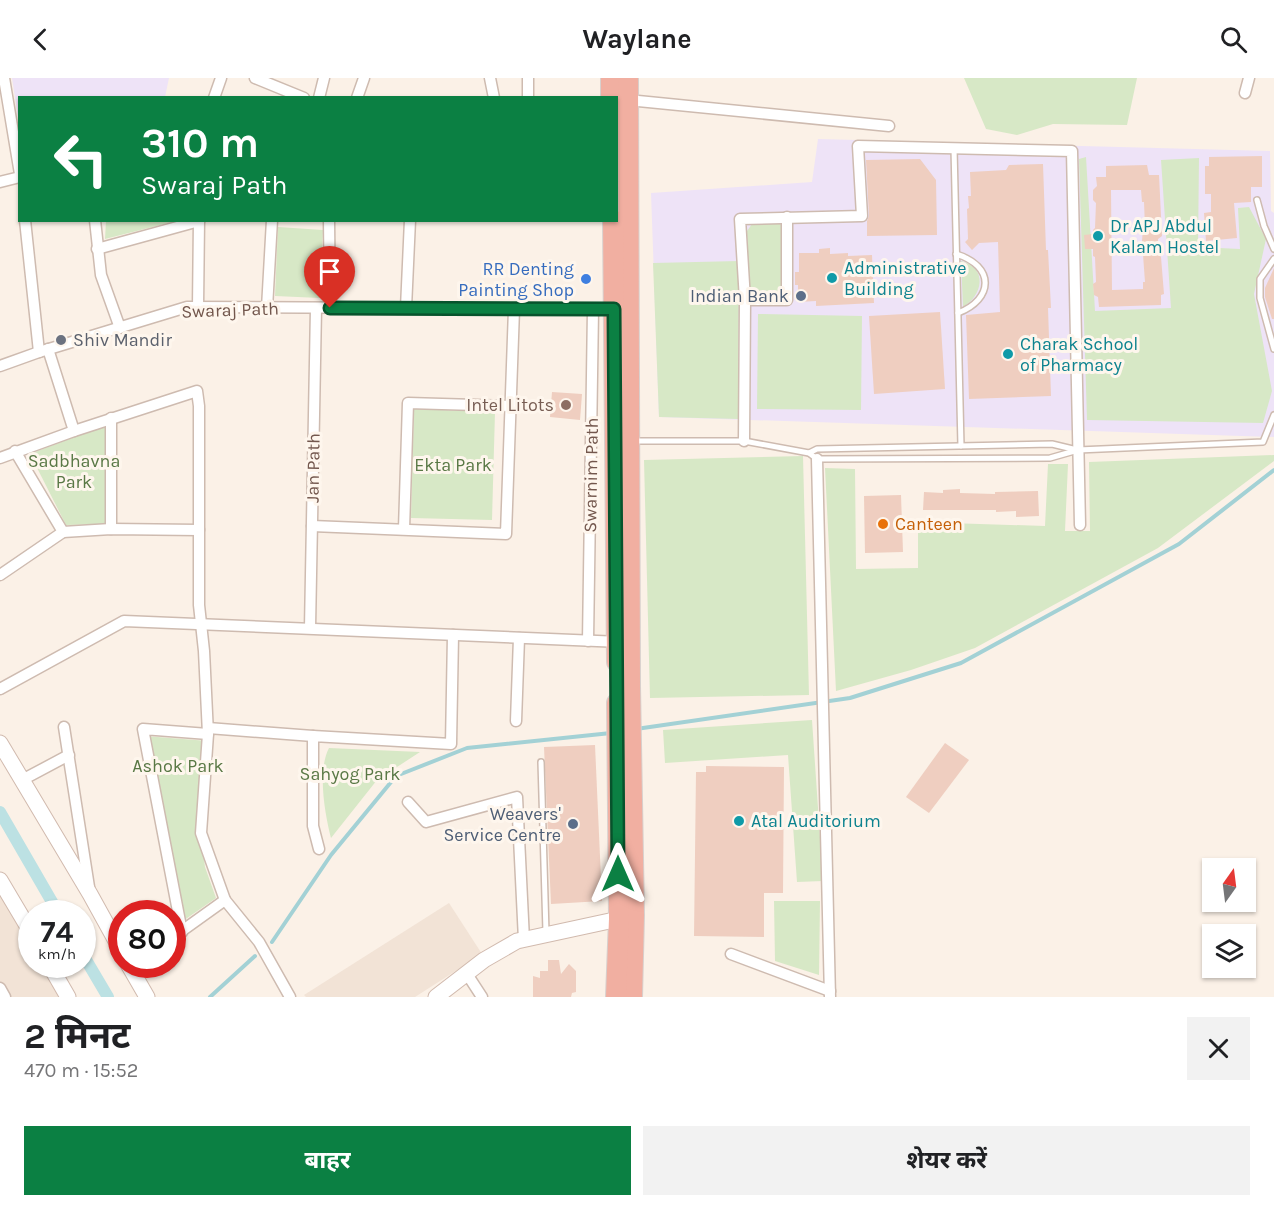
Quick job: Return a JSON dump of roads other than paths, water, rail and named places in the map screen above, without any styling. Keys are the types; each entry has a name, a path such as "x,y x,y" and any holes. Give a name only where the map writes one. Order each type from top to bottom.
{"highway":[{"path":"611,78 620,99 630,441 623,642"},
{"path":"620,99 628,78"},
{"path":"613,222 623,642 626,917 632,997"},
{"path":"616,997 626,917"}],"street":[{"path":"215,96 221,78"},
{"path":"255,78 299,96"},
{"path":"320,96 324,78"},
{"path":"358,96 364,78"},
{"path":"490,78 494,96"},
{"path":"528,78 528,96"},
{"path":"1245,93 1249,78"},
{"path":"3,81 18,164"},
{"path":"620,99 888,126"},
{"path":"744,441 745,300 740,219 862,216 858,146 1072,151 1080,525"},
{"path":"0,182 18,176"},
{"path":"745,300 787,300 787,217"},
{"path":"25,222 43,350 74,431"},
{"path":"95,222 101,276 120,328"},
{"path":"97,249 195,222"},
{"path":"198,307 199,222"},
{"path":"267,308 273,222"},
{"path":"329,222 330,308"},
{"path":"406,308 410,222"},
{"name":"Swaraj Path","path":"0,366 43,350 187,307 614,309"},
{"name":"Jan Path","path":"310,628 316,308"},
{"path":"312,526 506,534 514,309"},
{"name":"Swarnim Path","path":"588,641 593,309"},
{"path":"0,458 111,418 197,391 199,406 199,608 208,731 200,826 225,900 258,942 290,997"},
{"path":"404,529 408,403 510,406"},
{"path":"111,418 111,529"},
{"path":"15,451 63,532"},
{"path":"731,954 830,994 813,456"},
{"path":"0,575 63,532 111,529 199,530"},
{"path":"0,689 124,621 623,642"},
{"path":"176,900 143,729 451,744 453,634"},
{"path":"516,722 519,638"},
{"path":"64,727 90,894"},
{"path":"313,736 313,825 319,849"},
{"path":"0,743 108,927"},
{"path":"22,780 69,755"},
{"path":"408,802 426,822 517,797 524,940"},
{"path":"0,880 18,910"},
{"path":"186,929 225,900"},
{"path":"436,997 517,941 626,917"},
{"path":"467,974 482,997"},
{"path":"57,978 68,997"},
{"path":"138,978 147,997"},
{"path":"0,988 5,997"}],"lane":[{"path":"954,148 961,446"},
{"path":"1257,200 1264,226 1274,249"},
{"path":"956,254 968,258 979,266 984,275 985,287 981,298 969,309 958,313"},
{"path":"1274,259 1260,279 1260,298 1274,349"},
{"path":"630,441 744,441 813,456 1050,458 1078,450 1263,442 1274,415"},
{"path":"813,456 817,450 961,446 1052,444 1078,450"},
{"path":"541,762 546,935"}],"waterway":[{"path":"636,729 850,698 961,663 1179,544 1274,470"},
{"path":"272,942 331,855 396,776 467,748 611,733"},
{"path":"0,812 51,900"},
{"path":"210,997 255,956"},
{"path":"96,977 108,997"}],"place":[{"name":"Dr APJ Abdul Kalam Hostel","path":"1098,236"},
{"name":"Administrative Building","path":"832,278"},
{"name":"RR Denting Painting Shop","path":"586,279"},
{"name":"Indian Bank","path":"801,296"},
{"name":"Shiv Mandir","path":"61,340"},
{"name":"Charak School of Pharmacy","path":"1008,354"},
{"name":"Intel Litots","path":"566,405"},
{"name":"Canteen","path":"883,524"},
{"name":"Atal Auditorium","path":"739,821"},
{"name":"Weavers' Service Centre","path":"573,824"}],"park label":[{"name":"Ekta Park","path":"453,465"},
{"name":"Sadbhavna Park","path":"74,472"},
{"name":"Ashok Park","path":"178,766"},
{"name":"Sahyog Park","path":"350,774"}]}
